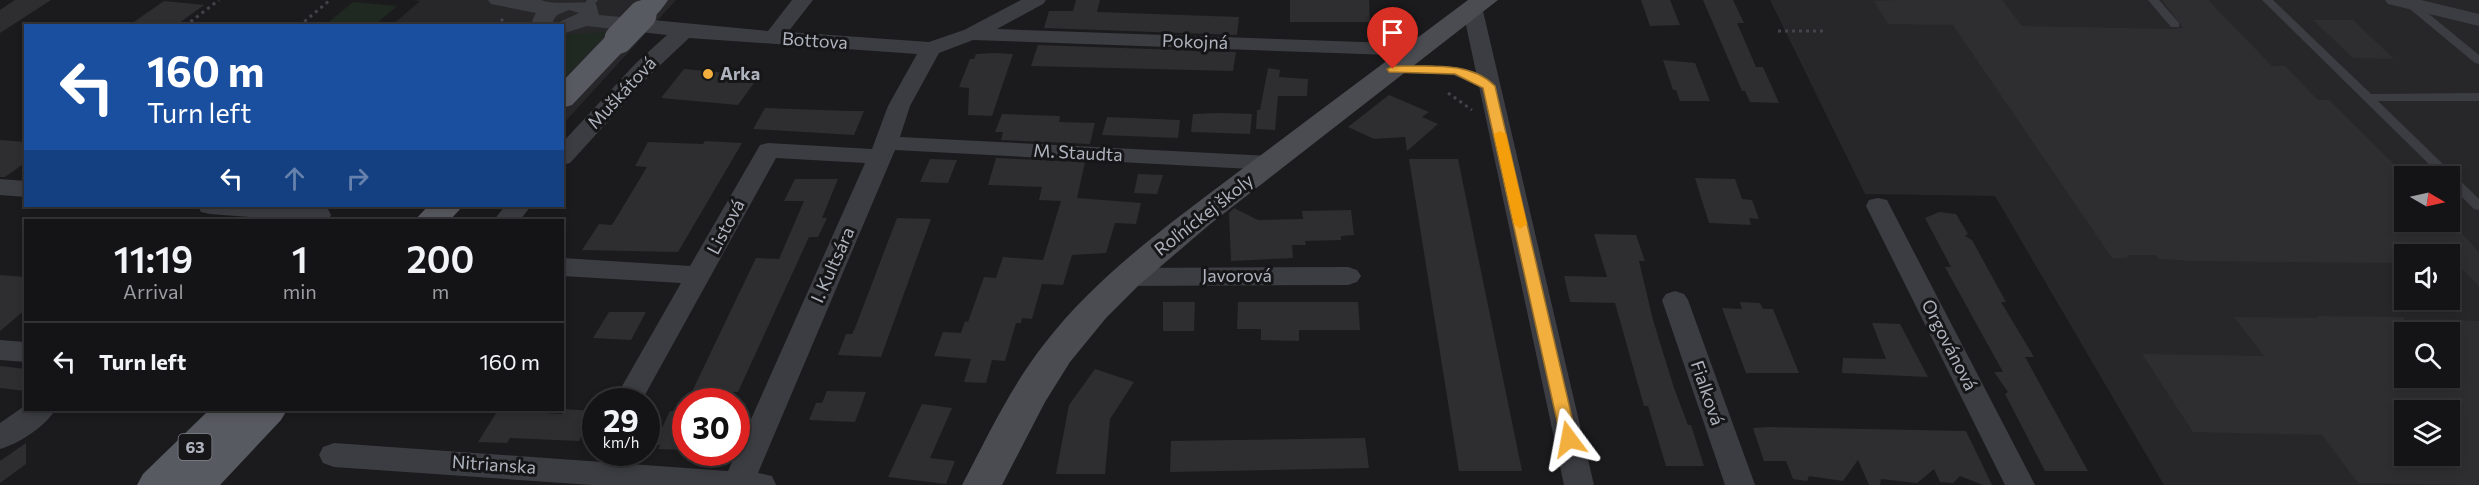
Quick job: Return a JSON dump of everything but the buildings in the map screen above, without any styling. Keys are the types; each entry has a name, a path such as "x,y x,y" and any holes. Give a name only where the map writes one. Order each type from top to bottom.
{"main road":[{"name":"Roľníckej školy","path":"982,485 1029,396 1057,353 1094,309 1127,277 1270,163 1479,5"},
{"path":"564,97 649,7"},
{"path":"564,91 619,39"},
{"path":"432,219 446,207"},
{"path":"449,219 461,207"},
{"name":"63","path":"157,485 231,411"},
{"name":"63","path":"195,485 267,411"}],"street":[{"name":"Bottova","path":"498,0 533,4 557,10 588,9 684,31 932,49 971,34 1036,0"},
{"path":"773,38 803,0"},
{"path":"2402,2 2479,20"},
{"path":"1479,5 1489,86 1579,485"},
{"path":"564,27 588,9"},
{"name":"Muškátová","path":"564,156 644,68 684,31"},
{"name":"Pokojná","path":"971,34 1419,50"},
{"name":"I. Kultsára","path":"750,484 899,106 922,61 932,49"},
{"name":"Listová","path":"635,388 768,150 883,150"},
{"name":"M. Staudta","path":"883,150 1270,163"},
{"path":"0,187 24,189"},
{"name":"Orgovánová","path":"1878,206 2020,485"},
{"path":"224,207 321,214"},
{"path":"507,219 518,207"},
{"path":"564,267 700,275"},
{"name":"Javorová","path":"1127,277 1348,276"},
{"name":"Fialková","path":"1675,300 1740,485"},
{"path":"0,350 24,352"},
{"path":"0,438 39,411"},
{"name":"Nitrianska","path":"334,455 582,462"},
{"name":"Nitrianska","path":"622,466 750,484"}],"lane":[{"path":"2153,0 2175,25"},
{"path":"2267,0 2438,166"},
{"path":"2402,2 2479,62"},
{"path":"1393,69 1455,70 1469,74 1489,86"},
{"path":"2367,98 2479,97"},
{"path":"2460,188 2479,207"}],"path":[{"path":"188,24 219,0"},
{"path":"301,24 330,0"},
{"path":"1778,31 1823,31"},
{"path":"1448,93 1475,112"}],"shaded area":[{"path":"413,0 676,0 564,123 564,24 393,24 420,1"},
{"path":"1770,0 2479,0 2479,485 2164,485 1995,196 1865,194"},
{"path":"353,2 397,6 376,24 326,24"},
{"path":"609,32 564,79 564,38 572,34"}],"slow traffic":[{"path":"1500,134 1520,224"}],"place":[{"name":"Arka","path":"708,74"}],"route":[{"path":"1393,69 1455,70 1469,74 1489,86 1569,439"}]}
